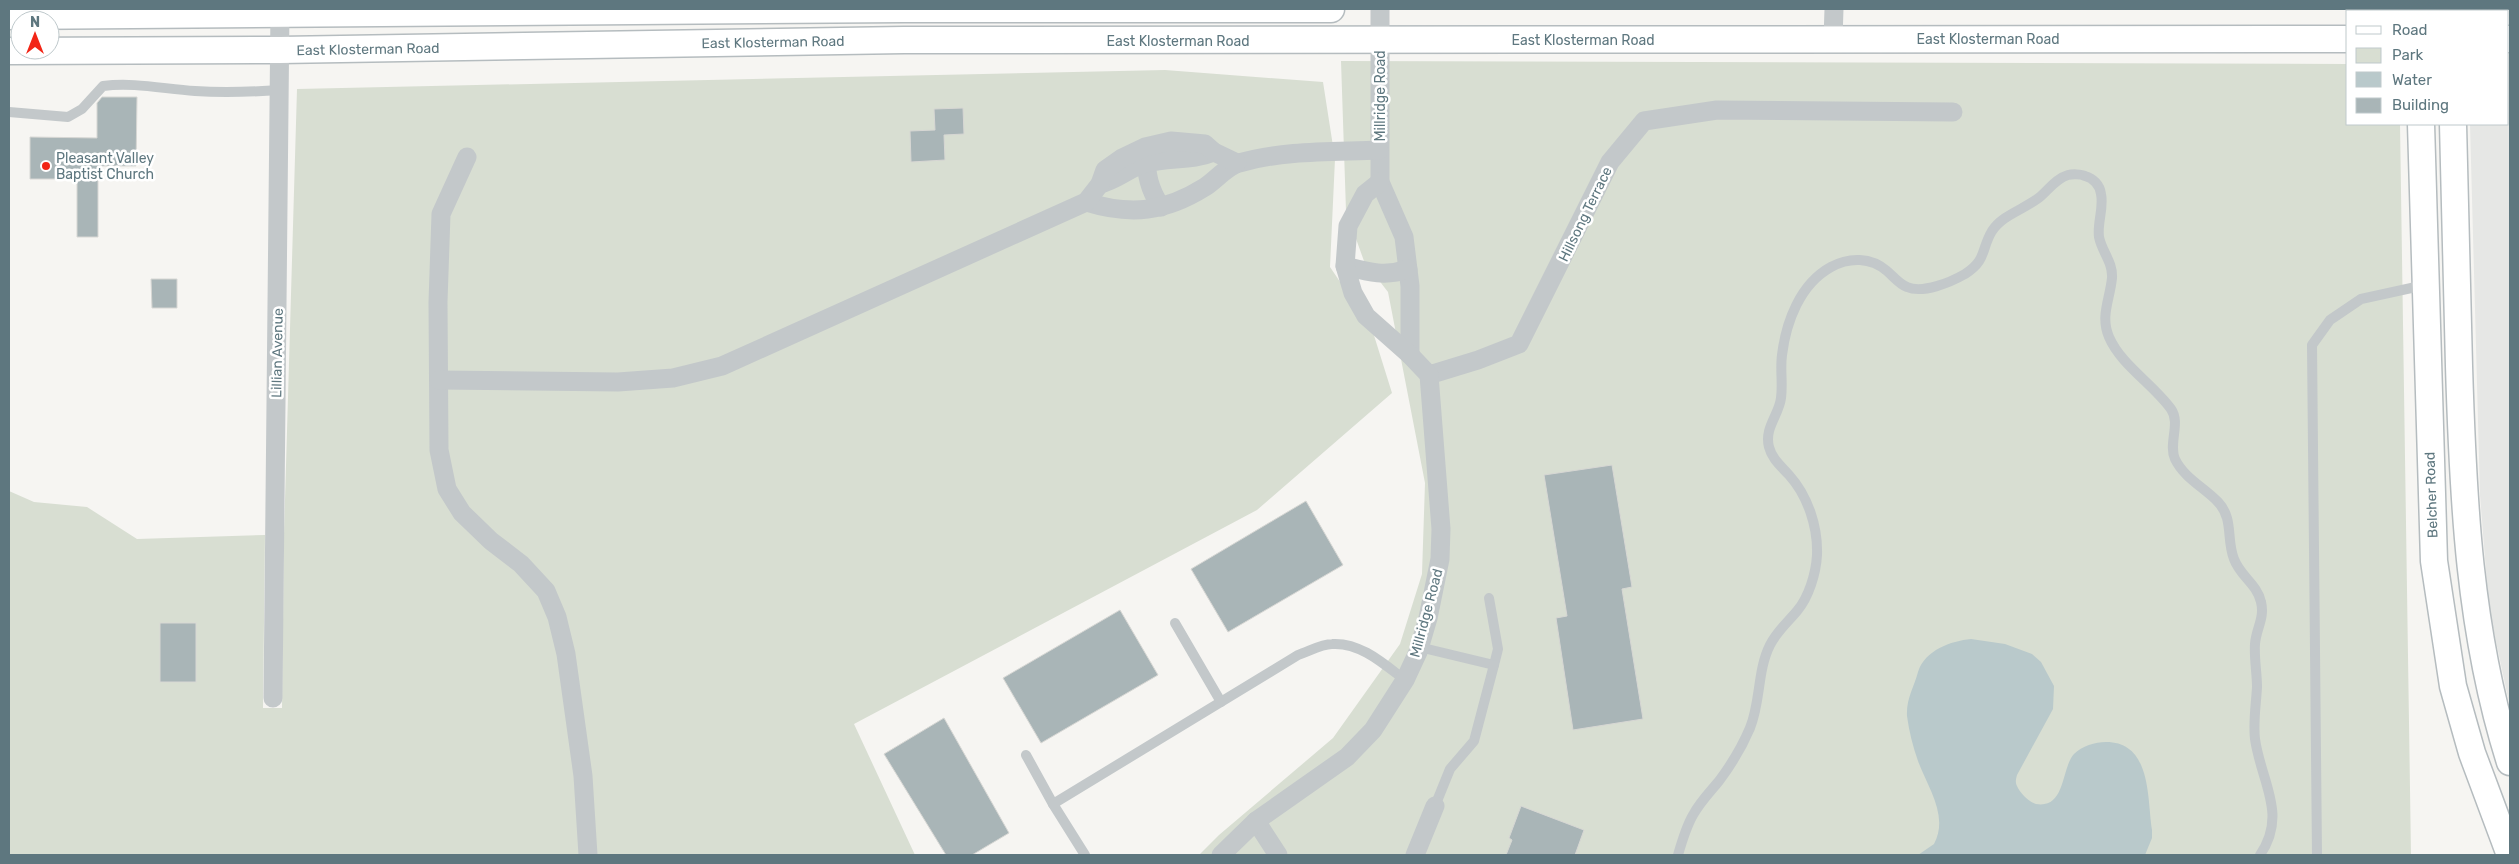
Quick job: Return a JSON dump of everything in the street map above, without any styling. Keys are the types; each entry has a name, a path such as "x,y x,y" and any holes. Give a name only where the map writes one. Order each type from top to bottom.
{"main road":[{"path":"60,12 1331,9"},
{"name":"East Klosterman Road","path":"9,51 280,50 904,40 2346,39"},
{"name":"Belcher Road","path":"2421,125 2434,561 2443,632 2453,686 2472,753 2510,855"},
{"path":"2453,125 2461,451 2471,584 2482,654 2497,720 2510,762"}],"street":[{"path":"904,9 904,40"},
{"name":"Millridge Road","path":"1380,9 1380,182 1404,237 1408,269 1410,355"},
{"path":"1833,39 1834,9"},
{"name":"Lillian Avenue","path":"273,698 280,12"},
{"name":"Hillsong Terrace","path":"1429,375 1478,360 1519,344 1610,162 1644,121 1717,110 1953,112"},
{"path":"439,380 618,382 673,378 722,366 1086,202 1100,184 1105,170 1122,158 1146,155 1171,141 1205,144 1214,152 1237,163"},
{"path":"1086,202 1110,210 1143,211 1174,204 1206,187 1237,163 1284,154 1379,150"},
{"path":"1146,155 1146,177 1153,194 1161,206"},
{"path":"467,157 441,214 438,302 440,450 448,489 462,513 521,564 546,590 557,617 566,654 583,776 588,855"},
{"path":"1380,182 1365,194 1348,226 1345,266 1353,293 1366,316 1410,355 1429,375"},
{"path":"1345,266 1375,274 1393,274 1408,269"},
{"name":"Millridge Road","path":"1221,855 1256,822 1347,757 1373,730 1406,680 1419,647 1440,559 1441,529 1429,375"},
{"path":"1415,855 1435,806"},
{"path":"1256,822 1278,855"}],"lane":[{"path":"9,112 68,117 82,109 102,86 123,84 196,91 249,92 280,90"},
{"path":"1678,855 1692,817 1736,756 1750,728 1756,710 1766,653 1782,626 1800,609 1814,573 1817,557 1816,534 1808,506 1790,476 1774,460 1768,446 1770,426 1781,403 1782,355 1785,338 1792,313 1798,302 1811,283 1827,269 1841,263 1859,260 1868,260 1883,267 1909,288 1924,288 1957,278 1975,267 1994,228 2003,220 2032,204 2057,181 2070,174 2089,177 2099,187 2101,194 2098,233 2112,272 2105,311 2106,329 2111,341 2121,356 2147,381 2170,408 2174,415 2172,446 2174,456 2190,478 2217,501 2225,511 2230,528 2232,555 2242,574 2257,589 2260,597 2262,617 2254,646 2257,685 2255,735 2273,809 2271,832 2260,855"},
{"path":"2317,855 2312,345 2330,320 2361,299 2425,286"},
{"path":"1435,806 1450,769 1474,741 1494,665 1498,649 1489,598"},
{"path":"1175,623 1221,702"},
{"path":"1053,804 1298,655 1330,644 1345,645 1370,654 1406,680"},
{"path":"1419,647 1494,665"},
{"path":"1026,755 1053,804 1085,855"}],"shaded area":[{"path":"2509,54 2510,707 2489,609 2480,495 2470,125 2509,125"}],"green space":[{"path":"1341,61 2346,64 2346,125 2400,125 2411,855 1199,855 1219,835 1333,738 1400,644 1422,574 1425,483 1388,292 1364,261 1346,211"},
{"path":"1165,70 1323,82 1335,159 1330,267 1372,329 1392,393 1257,510 854,724 915,855 9,855 9,491 34,502 87,507 137,539 265,535 263,708 282,708 284,534 297,89"}],"water":[{"path":"1971,639 2005,644 2032,654 2041,662 2054,686 2053,709 2017,775 2016,783 2020,791 2033,803 2046,804 2058,794 2070,760 2077,751 2097,743 2106,742 2121,745 2132,751 2144,774 2152,830 2152,838 2145,855 1918,855 1934,844 1938,834 1939,823 1935,802 1911,739 1907,716 1909,699 1921,664 1926,658 1947,645"}],"building":[{"path":"102,97 137,97 136,166 98,166 98,237 77,237 77,179 30,179 30,137 97,138 97,103"},
{"path":"963,108 964,134 944,135 945,160 911,162 910,131 935,130 934,109"},
{"path":"151,279 177,279 177,308 152,308"},
{"path":"1612,465 1632,587 1622,589 1643,719 1573,730 1556,618 1567,616 1544,475"},
{"path":"1306,501 1343,565 1228,632 1191,569"},
{"path":"1120,610 1158,675 1041,743 1003,678"},
{"path":"160,623 196,623 196,682 160,682"},
{"path":"944,718 1009,833 972,855 946,855 884,754"},
{"path":"1521,806 1584,830 1575,855 1506,855 1512,840 1509,838"}],"place":[{"name":"Pleasant Valley Baptist Church","path":"46,166"}]}
